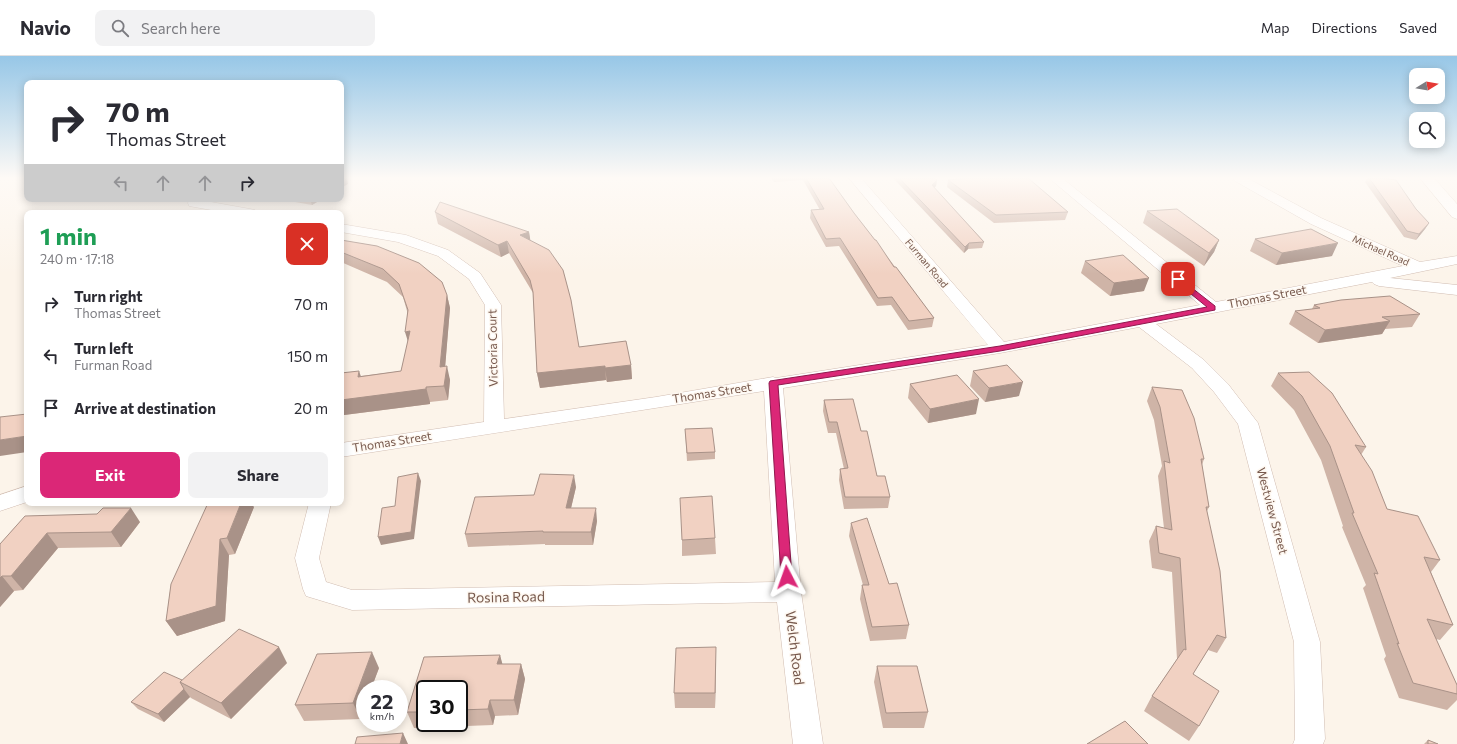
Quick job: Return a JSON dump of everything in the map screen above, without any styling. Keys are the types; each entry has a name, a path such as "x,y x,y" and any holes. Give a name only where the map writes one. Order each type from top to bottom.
{"street":[{"name":"Furman Road","path":"882,210 1000,348"},
{"path":"1094,210 1213,308"},
{"name":"Michael Road","path":"1296,210 1316,221 1418,267"},
{"name":"Victoria Court","path":"344,228 401,238 443,253 475,276 493,305 494,426"},
{"name":"Thomas Street","path":"344,450 656,403 773,383 1000,348 1143,322 1457,260"},
{"name":"Thomas Street","path":"1365,279 1457,290"},
{"name":"Westview Street","path":"1143,322 1198,364 1221,388 1248,422 1307,642 1310,739 1308,744"},
{"name":"Welch Road","path":"773,383 788,592 808,744"},
{"path":"0,503 24,495"},
{"name":"Rosina Road","path":"319,506 307,558 315,589 352,600 788,592"}],"building":[{"path":"436,210 464,210 529,232 520,235 549,250 563,270 571,300 579,347 626,341 631,365 605,368 605,366 537,373 533,292 530,280 507,241 498,245 435,212"},
{"path":"811,210 852,210 934,318 909,321 892,297 878,298 840,238 826,239"},
{"path":"930,210 955,210 984,242 969,243 965,247"},
{"path":"989,210 1066,210 1068,212 996,215"},
{"path":"1178,210 1219,240 1209,253 1147,211"},
{"path":"1392,210 1417,210 1429,223 1419,234 1407,231"},
{"path":"1311,229 1338,243 1282,253 1255,239"},
{"path":"344,240 377,246 419,263 442,282 447,295 440,367 447,366 444,386 426,387 426,389 344,400 344,373 359,371 358,377 401,371 410,331 405,332 408,310 399,284 383,269 344,253"},
{"path":"1123,255 1149,278 1114,283 1085,261"},
{"path":"1390,296 1420,314 1382,317 1390,321 1325,330 1295,311 1320,308 1314,305 1341,300"},
{"path":"1007,365 1023,382 989,388 973,371"},
{"path":"1309,372 1332,393 1366,447 1355,445 1372,471 1387,509 1418,516 1440,560 1424,557 1453,625 1427,619 1457,685 1457,694 1413,683 1397,643 1399,644 1374,573 1378,574 1352,513 1354,513 1330,446 1302,396 1278,373"},
{"path":"957,375 979,399 930,409 910,384"},
{"path":"1152,387 1182,390 1194,418 1204,459 1201,459 1209,507 1206,507 1220,571 1226,638 1217,635 1193,674 1219,691 1199,726 1152,696 1184,649 1186,650 1180,558 1159,553 1156,526 1172,530 1164,461 1170,463 1160,407"},
{"path":"853,399 861,431 867,431 877,476 885,476 890,497 845,497 840,469 848,468 837,422 829,422 824,400"},
{"path":"24,414 24,436 0,440 0,417"},
{"path":"712,428 715,452 687,453 685,429"},
{"path":"418,473 411,532 378,537 382,508 395,506 398,477"},
{"path":"540,474 574,475 566,508 596,508 591,532 543,531 465,534 475,497 534,495"},
{"path":"712,496 715,538 682,540 680,498"},
{"path":"207,506 240,506 227,538 220,539 216,606 166,621 171,584"},
{"path":"103,508 131,508 111,532 47,533 11,576 2,576 0,578 0,544 25,516 97,514"},
{"path":"867,518 889,584 897,583 909,625 872,627 862,585 869,585 851,523"},
{"path":"239,629 279,647 221,703 180,682"},
{"path":"716,647 715,693 674,693 676,648"},
{"path":"372,652 362,680 356,680 356,695 353,703 295,705 317,654"},
{"path":"500,655 497,664 521,664 514,700 490,700 488,709 468,710 468,680 417,680 424,657"},
{"path":"877,666 917,666 928,712 886,713"},
{"path":"164,672 182,680 180,682 184,689 158,714 131,702"},
{"path":"416,683 416,712 408,712"},
{"path":"1125,721 1148,744 1087,744"},
{"path":"403,733 400,744 355,744 357,737"},
{"path":"1428,740 1438,744 1428,744"}],"route":[{"path":"787,577 773,383 1000,348 1213,308 1178,279"}]}
